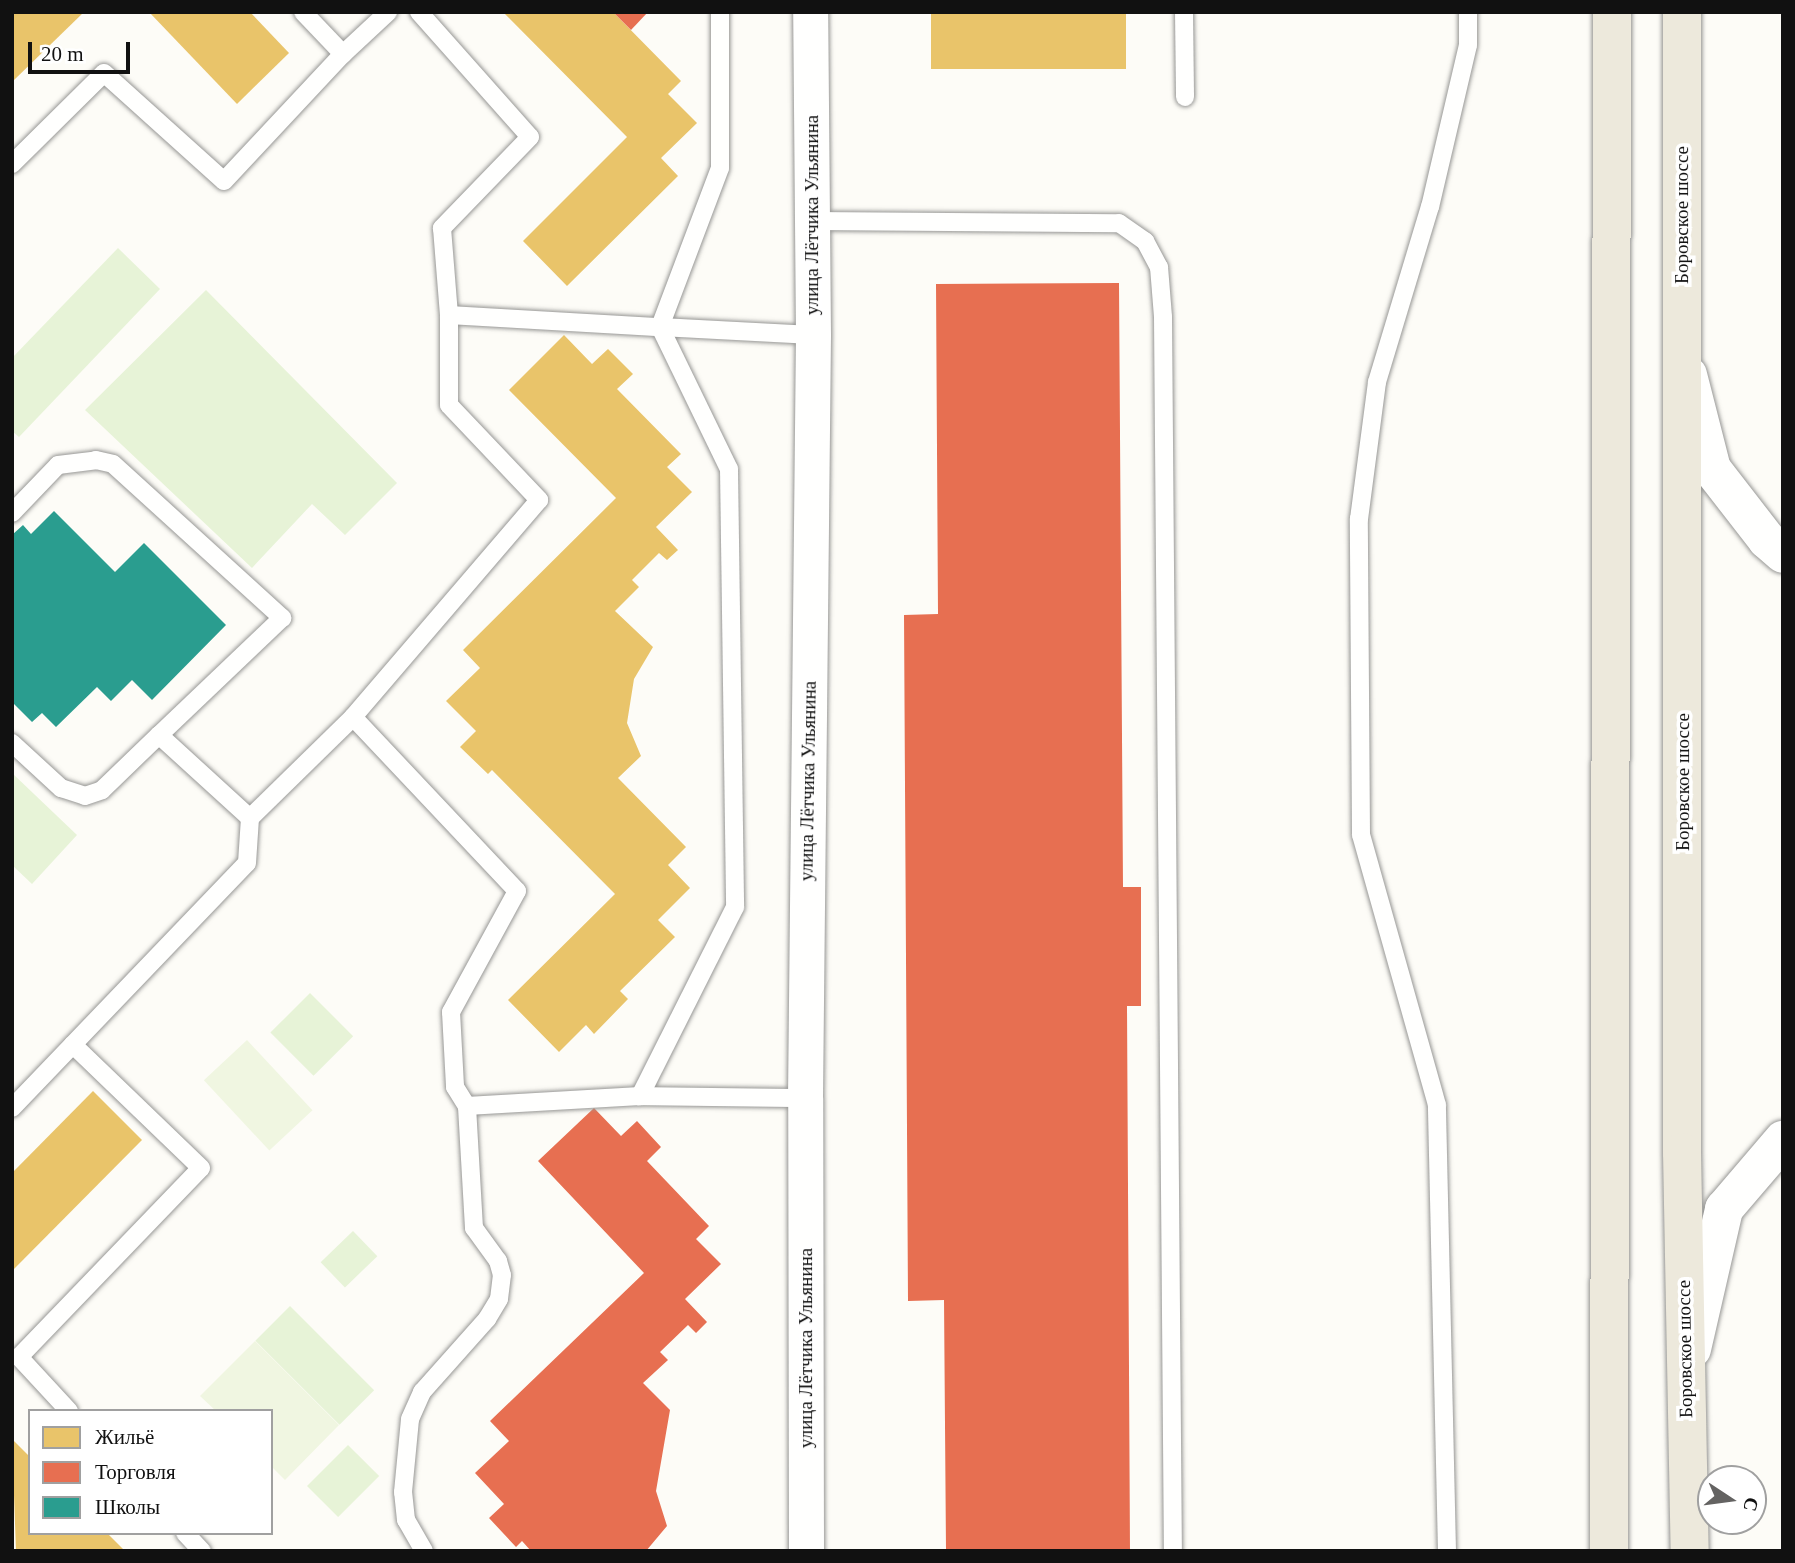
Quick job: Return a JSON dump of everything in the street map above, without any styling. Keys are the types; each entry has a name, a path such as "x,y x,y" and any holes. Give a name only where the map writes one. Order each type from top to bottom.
{"main road":[{"path":"1609,1551 1612,12"},
{"name":"Боровское шоссе","path":"1682,12 1685,1378 1690,1551"}],"street":[{"name":"улица Лётчика Ульянина","path":"806,1551 805,1098 813,335 810,12"},
{"path":"1682,353 1712,469 1783,554"},
{"path":"1685,1378 1724,1209 1783,1140"}],"lane":[{"path":"303,12 342,54"},
{"path":"12,164 104,73 224,181 342,54 388,12"},
{"path":"12,1108 247,863 250,818 354,717 539,500 449,405 449,315 442,228 530,137 419,12"},
{"path":"640,1096 735,906 729,469 660,327 720,168 720,12"},
{"path":"1184,12 1185,97"},
{"path":"1447,1551 1437,1105 1361,835 1359,519 1377,382 1430,207 1468,45 1468,12"},
{"path":"812,221 1119,222 1145,241 1159,267 1163,345 1173,1551"},
{"path":"449,315 813,335"},
{"path":"12,513 58,465 96,460 113,464 282,618 102,790 85,796 61,788 12,743"},
{"path":"354,717 517,891 451,1012 454,1087 467,1106 474,1228 498,1261 502,1275 499,1299 487,1319 422,1392 410,1419 403,1492 406,1520 424,1551"},
{"path":"159,735 250,818"},
{"path":"67,1409 19,1357 201,1168 73,1045"},
{"path":"467,1106 640,1096 805,1098"},
{"path":"188,1535 202,1551"}],"green space":[{"path":"118,248 160,289 19,437 12,431 12,358"},
{"path":"206,290 397,483 345,535 312,504 252,568 85,410"},
{"path":"12,773 77,835 32,884 12,865"},
{"path":"310,993 353,1036 314,1076 270,1033"},
{"path":"247,1040 312,1110 269,1150 204,1080"},
{"path":"353,1231 377,1256 345,1287 321,1262"},
{"path":"290,1306 374,1390 339,1425 255,1341"},
{"path":"255,1341 339,1425 285,1480 273,1468 273,1409 214,1409 200,1396"},
{"path":"348,1445 379,1476 338,1517 307,1486"}],"building: Жильё":[{"path":"12,12 84,12 12,82"},
{"path":"149,12 250,12 289,53 237,104"},
{"path":"503,12 613,12 681,81 668,94 697,123 661,158 678,176 567,286 523,241 627,137"},
{"path":"931,12 1126,12 1126,69 931,69"},
{"path":"564,335 592,364 608,349 633,374 617,389 681,454 667,467 692,492 656,527 678,550 667,560 659,553 632,580 639,587 615,611 653,647 634,679 627,723 641,756 618,778 686,847 668,865 690,888 658,920 675,937 620,991 628,999 594,1034 586,1025 559,1052 508,1000 615,894 492,770 488,774 460,747 476,731 446,701 480,668 463,650 616,498 509,390"},
{"path":"93,1091 142,1140 12,1271 12,1173"},
{"path":"12,1439 28,1455 28,1535 109,1535 125,1551 16,1551"}],"building: Торговля":[{"path":"613,12 648,12 631,30"},
{"path":"1119,283 1123,887 1141,887 1141,1006 1127,1006 1130,1551 946,1551 944,1300 908,1301 904,615 938,614 936,284"},
{"path":"594,1108 621,1136 637,1121 661,1147 647,1161 709,1226 696,1239 721,1264 685,1299 707,1322 696,1333 688,1325 660,1352 668,1360 643,1383 670,1410 656,1491 667,1526 646,1551 531,1551 522,1541 516,1547 489,1518 504,1504 475,1473 509,1441 490,1421 644,1273 538,1161"}],"building: Школы":[{"path":"54,511 115,572 144,543 226,625 152,700 132,680 111,701 97,687 56,727 42,713 32,722 12,702 12,535 23,525 31,534"}]}
